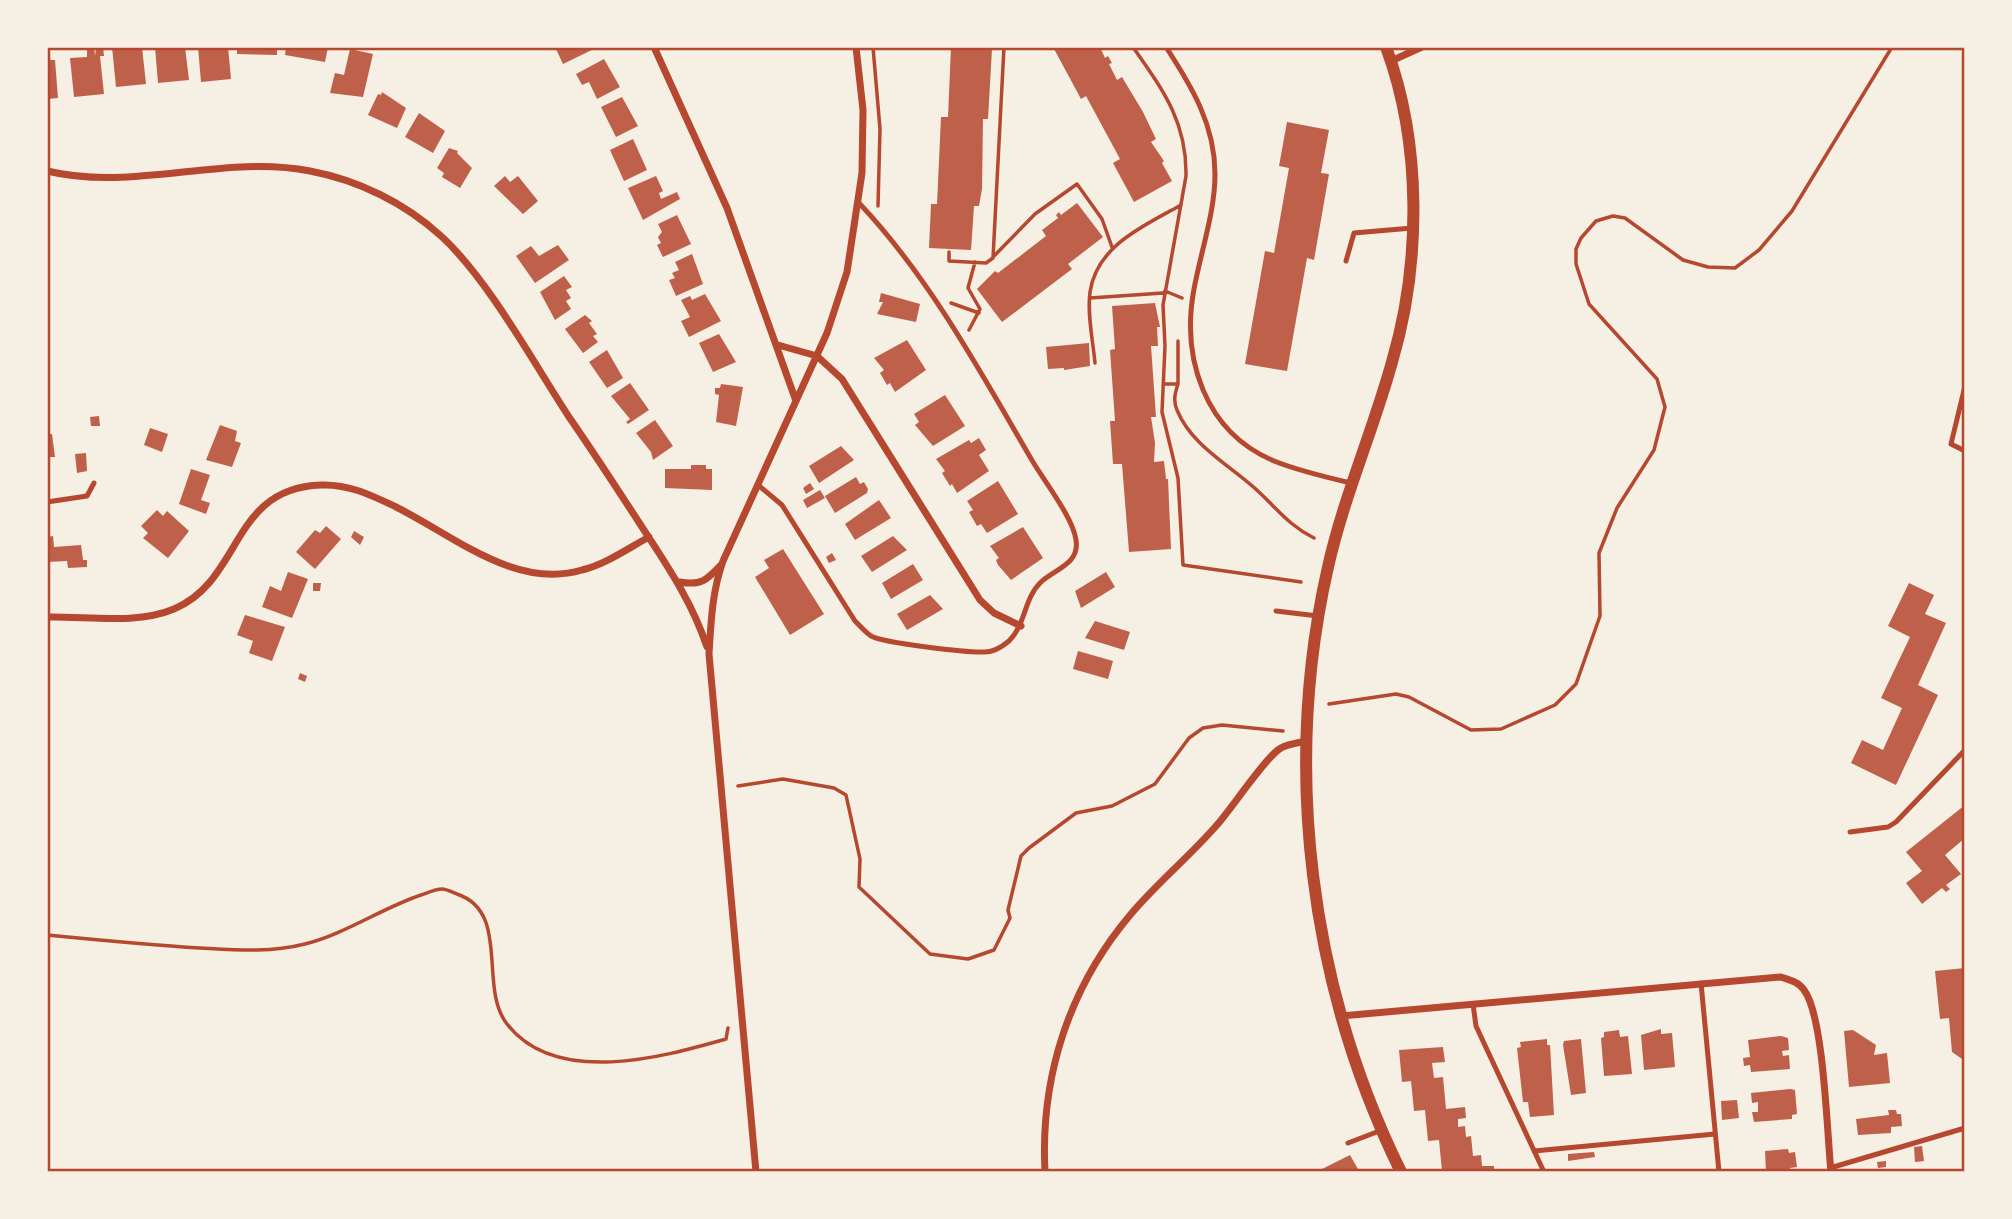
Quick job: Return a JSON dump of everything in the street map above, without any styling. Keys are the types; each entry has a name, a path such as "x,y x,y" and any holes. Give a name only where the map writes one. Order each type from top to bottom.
{"street":[{"path":"654,47 706,158 778,345 796,401"},
{"path":"756,1172 709,654 714,593 723,562 817,356 847,272 859,203 863,110 856,47"},
{"path":"1386,47 1409,151 1412,228 1409,278 1397,346 1337,528 1318,616 1306,741 1307,806 1314,880 1326,957 1358,1071 1401,1172"},
{"path":"1391,61 1422,47"},
{"path":"47,171 97,178 281,167 343,179 399,205 442,237 469,266 680,582 698,620 709,654"},
{"path":"778,345 817,356 842,379 980,600 994,613 1021,626"},
{"path":"47,617 135,617 173,609 194,597 212,581 242,529 256,512 284,494 317,485 350,488 369,494 442,530 502,565 528,572 556,574 582,570 649,537"},
{"path":"680,582 695,585 706,581 723,562"},
{"path":"1045,1172 1045,1121 1054,1066 1070,1013 1097,960 1132,913 1213,830 1279,748 1306,741"},
{"path":"1341,1016 1781,977 1797,983 1810,1000 1817,1027 1830,1170"}],"lane":[{"path":"1166,47 1193,89 1206,118 1213,149 1213,197 1189,316 1193,365 1203,393 1221,422 1244,444 1273,461 1351,483"},
{"path":"758,485 782,505 855,621 872,636 963,652 989,652 1007,643 1021,626 1028,603 1040,583 1073,558 1076,537 960,340 874,219 859,203"},
{"path":"1346,261 1354,233 1412,228"},
{"path":"1965,386 1951,443 1965,451"},
{"path":"47,502 87,496 94,483"},
{"path":"1276,611 1318,616"},
{"path":"1850,832 1888,827 1896,822 1965,750"},
{"path":"1701,983 1719,1172"},
{"path":"1473,1004 1476,1026 1544,1172"},
{"path":"1830,1170 1965,1128"},
{"path":"1348,1143 1382,1130"},
{"path":"1534,1151 1715,1134"}],"path":[{"path":"873,47 877,72 881,173 874,219"},
{"path":"993,258 1004,47"},
{"path":"1329,704 1396,694 1409,697 1471,730 1501,729 1555,705 1576,684 1600,616 1599,554 1617,508 1654,450 1665,407 1664,392 1657,379 1589,304 1576,264 1576,249 1581,238 1596,221 1613,216 1625,218 1683,260 1709,267 1735,268 1759,250 1792,211 1892,47"},
{"path":"949,252 949,261 986,263 1035,214 1077,184 1102,219 1112,247"},
{"path":"1095,363 1090,298 1096,271 1112,247 1181,205"},
{"path":"960,340 974,324 980,309 968,288 975,262"},
{"path":"1090,298 1163,293"},
{"path":"1163,384 1178,384 1174,398 1177,411 1210,453 1261,494 1281,518 1314,538"},
{"path":"738,786 768,780 817,784 834,788 846,795 860,859 859,887 930,954 968,959 994,950 1010,918 1008,910 1021,856 1076,813 1112,806 1155,783 1189,738 1203,728 1222,725 1283,732"},
{"path":"47,935 127,945 270,952 309,943 399,902 441,889 466,897 482,912 491,943 495,991 505,1022 537,1049 585,1061 636,1062 726,1039 728,1028"}],"building":[{"path":"87,47 94,47 95,56 96,47 103,47 104,56 100,56 104,94 74,97 70,58 87,57"},
{"path":"112,47 142,47 146,84 116,87"},
{"path":"155,47 185,47 189,80 158,83"},
{"path":"198,47 228,47 231,79 201,82"},
{"path":"237,47 277,47 277,55 237,54"},
{"path":"286,47 328,47 325,62 285,55"},
{"path":"555,47 598,47 563,64"},
{"path":"951,47 992,49 988,119 983,119 982,189 979,206 974,206 971,250 929,248 931,204 937,204 941,117 948,117"},
{"path":"1053,47 1100,47 1105,58 1108,56 1117,80 1122,77 1143,112 1156,139 1151,142 1164,161 1162,163 1172,181 1134,202 1113,163 1120,159 1086,96 1081,99"},
{"path":"350,49 373,54 363,97 330,93 335,73 344,75"},
{"path":"604,59 620,87 597,99 589,82 582,85 576,74"},
{"path":"47,60 55,60 58,98 47,99"},
{"path":"382,92 406,108 397,128 368,115 378,94 381,95"},
{"path":"622,97 638,126 616,137 601,107"},
{"path":"419,113 445,131 433,153 405,137"},
{"path":"1287,122 1329,130 1321,173 1329,174 1314,260 1307,258 1287,371 1245,364 1265,251 1274,253 1289,168 1279,166"},
{"path":"633,139 647,170 624,181 610,150"},
{"path":"449,148 458,151 472,168 460,188 442,177 444,173 437,168"},
{"path":"505,176 510,182 518,176 538,201 523,214 494,186"},
{"path":"656,176 663,191 659,193 661,199 677,192 680,199 643,220 628,188"},
{"path":"1077,203 1103,237 1068,264 1072,269 1002,322 977,289 995,271 998,273 1046,236 1042,230 1058,218 1056,215 1059,212 1061,215"},
{"path":"677,215 691,244 663,257 657,245 661,243 658,237 662,232 658,224"},
{"path":"558,245 569,260 535,283 516,256 531,246 539,256"},
{"path":"692,254 703,284 676,296 669,280 675,278 672,273 679,270 675,262"},
{"path":"564,276 572,287 566,290 571,298 566,301 571,309 555,320 540,292"},
{"path":"881,293 920,304 916,322 877,314 883,302 879,302"},
{"path":"705,294 721,321 689,337 681,321 690,317 681,300 690,296 692,300"},
{"path":"1155,303 1160,327 1157,327 1158,346 1151,346 1156,417 1151,417 1155,443 1154,462 1164,461 1168,479 1171,549 1129,552 1122,464 1113,464 1110,421 1115,421 1110,350 1115,349 1112,306"},
{"path":"585,315 592,321 589,323 597,334 593,336 598,342 583,353 565,329"},
{"path":"719,334 736,362 713,372 699,343"},
{"path":"907,340 926,370 895,392 890,383 887,385 880,373 884,370 874,358"},
{"path":"1089,343 1090,366 1064,370 1048,369 1046,347"},
{"path":"607,350 623,378 607,388 589,362"},
{"path":"630,383 649,410 628,424 626,422 630,419 611,396"},
{"path":"721,384 743,387 736,426 716,422 719,395 715,394 715,388 720,388"},
{"path":"945,395 965,426 933,446 915,425 919,422 914,414"},
{"path":"99,416 100,426 91,426 90,417"},
{"path":"655,420 673,446 653,460 651,452 636,433"},
{"path":"220,425 237,431 235,441 241,443 232,467 206,460"},
{"path":"150,428 168,434 162,452 144,445"},
{"path":"47,434 52,434 55,457 47,457"},
{"path":"979,438 986,450 979,455 989,471 957,493 952,484 950,486 942,473 945,471 936,459 969,440 971,443"},
{"path":"841,446 854,460 819,483 809,466"},
{"path":"86,453 87,471 77,473 75,454"},
{"path":"691,465 706,465 706,469 712,469 712,490 665,488 665,469 691,469"},
{"path":"191,469 210,475 201,500 210,503 206,514 179,504"},
{"path":"856,477 860,484 864,482 867,493 835,513 825,496"},
{"path":"998,481 1018,514 987,533 981,524 977,526 969,512 973,510 967,501"},
{"path":"810,483 814,489 806,494 803,488"},
{"path":"820,490 825,498 807,508 803,500"},
{"path":"879,500 891,518 855,540 845,524"},
{"path":"157,510 163,516 167,511 189,531 168,558 143,538 148,533 141,526"},
{"path":"326,526 341,539 315,569 296,552 315,530 320,533"},
{"path":"1023,527 1043,558 1011,580 998,565 996,560 999,558 990,546"},
{"path":"354,531 364,537 360,545 351,537"},
{"path":"53,536 54,547 81,545 87,567 68,568 67,561 47,562 47,537"},
{"path":"893,536 907,550 872,572 861,556"},
{"path":"783,549 824,614 790,635 755,577 769,568 764,560"},
{"path":"832,553 836,560 829,563 826,557"},
{"path":"913,564 923,580 891,599 882,583"},
{"path":"288,572 308,579 292,618 262,607 270,586 281,591"},
{"path":"1106,572 1115,587 1081,608 1075,591"},
{"path":"313,583 321,583 320,591 313,591"},
{"path":"1909,583 1934,595 1925,614 1946,623 1918,685 1938,695 1896,785 1851,763 1862,740 1883,750 1902,708 1881,698 1910,637 1888,626"},
{"path":"930,595 943,609 907,630 897,614"},
{"path":"245,615 285,627 272,661 249,653 253,641 237,635"},
{"path":"1095,621 1130,632 1124,650 1085,638"},
{"path":"1078,651 1113,661 1108,679 1073,669"},
{"path":"300,673 307,676 305,682 298,679"},
{"path":"1965,805 1965,838 1945,855 1961,874 1946,885 1950,889 1946,892 1942,888 1922,904 1906,883 1922,871 1906,852"},
{"path":"1965,968 1965,1061 1952,1052 1949,1018 1940,1019 1935,971"},
{"path":"1661,1029 1661,1034 1672,1033 1675,1067 1644,1070 1641,1035"},
{"path":"1619,1030 1620,1037 1628,1036 1632,1074 1604,1076 1601,1038 1604,1037 1604,1032"},
{"path":"1853,1030 1876,1045 1874,1055 1887,1053 1890,1083 1849,1087 1844,1031"},
{"path":"1781,1036 1788,1038 1789,1050 1782,1051 1783,1056 1789,1055 1790,1069 1751,1072 1750,1065 1744,1066 1743,1058 1750,1057 1748,1040"},
{"path":"1547,1039 1547,1045 1550,1045 1554,1115 1530,1117 1528,1102 1523,1102 1517,1048 1521,1047 1520,1042"},
{"path":"1581,1039 1586,1093 1571,1095 1563,1045 1564,1041"},
{"path":"1443,1047 1445,1062 1432,1063 1434,1078 1443,1077 1446,1109 1465,1107 1466,1118 1458,1119 1458,1127 1465,1126 1466,1137 1471,1136 1473,1156 1481,1155 1482,1166 1494,1166 1494,1172 1442,1171 1439,1140 1428,1141 1425,1110 1414,1111 1411,1081 1402,1082 1399,1050"},
{"path":"1795,1090 1797,1114 1792,1115 1792,1119 1754,1122 1752,1112 1758,1112 1758,1102 1752,1103 1751,1093"},
{"path":"1737,1100 1739,1118 1722,1120 1721,1101"},
{"path":"1888,1110 1896,1110 1897,1114 1901,1114 1902,1126 1891,1127 1891,1133 1858,1135 1856,1119 1889,1115"},
{"path":"1922,1146 1924,1161 1915,1162 1914,1147"},
{"path":"1788,1149 1789,1153 1795,1152 1797,1167 1790,1168 1790,1171 1766,1172 1765,1151"},
{"path":"1594,1152 1595,1157 1568,1161 1568,1154"},
{"path":"1350,1155 1358,1169 1353,1172 1316,1172"},
{"path":"1886,1161 1886,1167 1878,1168 1877,1162"}]}
